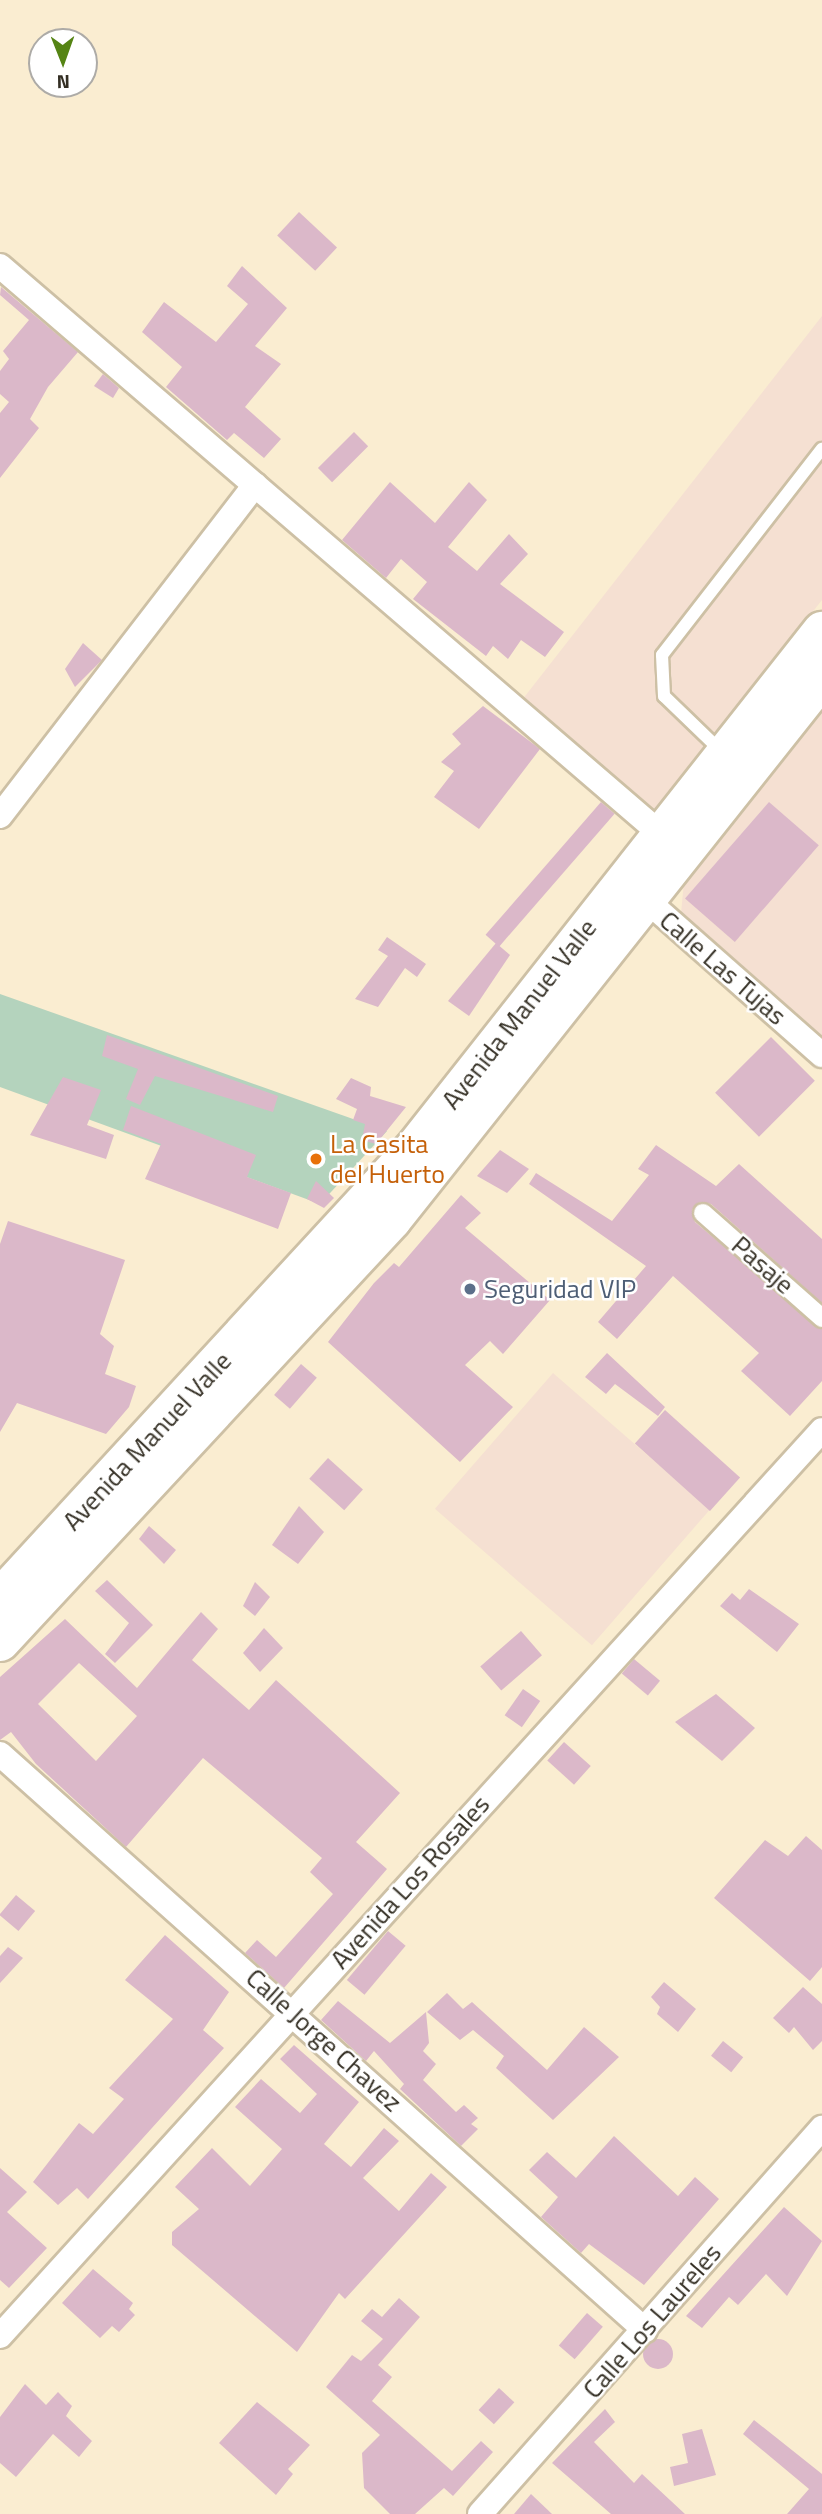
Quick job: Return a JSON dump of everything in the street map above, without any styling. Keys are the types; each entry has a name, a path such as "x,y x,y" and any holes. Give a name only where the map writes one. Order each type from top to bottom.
{"main road":[{"name":"Avenida Manuel Valle","path":"0,1642 392,1220 635,890 660,834 822,631"},
{"name":"Avenida Manuel Valle","path":"0,1598 415,1146 822,678"}],"street":[{"path":"0,266 660,834"},
{"path":"0,816 255,485"},
{"name":"Calle Las Tujas","path":"635,890 822,1055"},
{"name":"Pasaje","path":"704,1213 822,1318"},
{"name":"Avenida Los Rosales","path":"0,2336 822,1430"},
{"name":"Calle Jorge Chavez","path":"0,1754 293,2010 645,2330"},
{"name":"Calle Los Laureles","path":"480,2514 822,2128"}],"lane":[{"path":"724,753 664,696 662,655 822,449"}],"shaded area":[{"path":"822,316 822,600 655,811 522,700"},
{"path":"822,703 822,1038 681,914 685,871"},
{"path":"553,1373 710,1509 592,1645 435,1509"}],"green space":[{"path":"0,994 387,1131 320,1204 0,1087"}],"building":[{"path":"299,212 337,247 315,271 277,235"},
{"path":"242,266 287,308 255,346 281,364 245,407 281,439 264,458 234,433 227,440 166,387 182,367 142,332 164,302 216,342 248,304 227,286"},
{"path":"1,287 78,352 48,387 30,419 39,428 0,478 0,413 9,402 0,394 0,371 9,359 3,351 29,320 0,295"},
{"path":"103,374 119,388 113,398 94,386"},
{"path":"354,432 368,446 332,482 318,468"},
{"path":"390,482 435,523 469,482 487,500 448,547 477,571 509,534 528,554 500,584 564,632 545,657 521,640 508,659 493,646 486,656 413,599 427,582 401,559 386,578 342,540"},
{"path":"83,643 102,660 75,687 65,669"},
{"path":"483,706 540,749 479,829 434,797 454,771 441,762 461,744 452,734"},
{"path":"601,802 615,814 499,947 486,935"},
{"path":"769,802 819,845 735,942 685,899"},
{"path":"387,937 426,964 417,977 405,968 378,1007 355,999 388,956 378,950"},
{"path":"496,943 510,955 469,1016 448,1001"},
{"path":"107,1035 278,1096 273,1112 155,1076 140,1105 126,1099 138,1069 102,1056"},
{"path":"771,1037 815,1081 759,1137 715,1093"},
{"path":"63,1077 101,1090 87,1125 114,1135 106,1159 30,1135"},
{"path":"351,1078 371,1087 370,1096 406,1107 376,1144 362,1140 365,1124 353,1120 357,1109 336,1099"},
{"path":"131,1106 256,1155 247,1177 291,1193 278,1229 145,1179 161,1144 123,1130"},
{"path":"656,1145 716,1186 739,1164 822,1239 822,1303 711,1204 700,1202 692,1210 695,1222 822,1329 822,1381 790,1416 741,1371 759,1353 673,1276 617,1339 598,1322 646,1266 529,1184 536,1173 612,1221 649,1175 638,1169"},
{"path":"500,1150 529,1169 507,1193 477,1176"},
{"path":"316,1181 334,1198 324,1208 307,1199"},
{"path":"461,1195 481,1213 465,1228 550,1300 503,1354 490,1341 465,1365 513,1407 460,1462 328,1342 374,1283 394,1263 399,1267"},
{"path":"8,1221 125,1260 100,1334 114,1346 105,1374 136,1386 129,1407 106,1434 17,1403 0,1432 0,1244"},
{"path":"607,1353 665,1407 658,1416 615,1384 606,1394 585,1377"},
{"path":"301,1364 317,1378 290,1409 274,1395"},
{"path":"665,1410 740,1478 710,1511 635,1443"},
{"path":"328,1458 363,1489 344,1510 309,1479"},
{"path":"299,1506 324,1532 298,1564 272,1545"},
{"path":"149,1526 176,1550 164,1564 139,1539"},
{"path":"107,1580 153,1625 115,1663 105,1654 129,1623 95,1591"},
{"path":"255,1582 270,1597 255,1616 243,1606"},
{"path":"749,1589 799,1624 777,1652 720,1606 732,1593 740,1600"},
{"path":"201,1612 218,1629 192,1660 249,1710 276,1680 400,1793 356,1842 387,1869 284,1988 245,1953 257,1940 276,1957 333,1894 310,1872 322,1858 203,1758 126,1847 36,1764 11,1732 0,1740 0,1677 65,1619 137,1688","holes":["79,1663 137,1716 96,1761 38,1704"]},
{"path":"264,1628 283,1648 260,1672 243,1653"},
{"path":"521,1631 542,1655 501,1691 480,1666"},
{"path":"634,1659 660,1681 648,1695 622,1674"},
{"path":"523,1689 540,1701 522,1727 505,1715"},
{"path":"716,1694 755,1728 722,1761 675,1722"},
{"path":"564,1742 591,1766 574,1785 547,1761"},
{"path":"806,1836 822,1850 822,1967 810,1981 714,1898 765,1840 788,1856"},
{"path":"16,1895 35,1911 18,1931 0,1916"},
{"path":"388,1931 406,1946 364,1995 347,1980"},
{"path":"165,1935 229,1992 203,2030 224,2048 88,2199 77,2188 58,2205 33,2182 79,2123 93,2134 124,2099 109,2088 173,2019 125,1980"},
{"path":"8,1947 23,1958 0,1983 0,1956"},
{"path":"664,1982 696,2009 678,2032 657,2014 660,2007 651,1997"},
{"path":"803,1987 822,2004 822,2041 813,2050 794,2027 789,2033 773,2018"},
{"path":"447,1993 463,2009 472,2002 547,2070 584,2027 619,2057 553,2120 496,2068 504,2056 473,2030 460,2040 427,2012"},
{"path":"338,2001 390,2043 426,2012 429,2043 423,2051 436,2064 423,2080 456,2112 464,2105 478,2118 471,2124 478,2129 461,2146 400,2089 404,2084 374,2051 366,2061 321,2020"},
{"path":"723,2041 743,2057 731,2072 711,2056"},
{"path":"294,2045 359,2102 324,2144 351,2167 384,2128 399,2141 363,2178 399,2211 431,2173 447,2187 345,2299 339,2293 297,2352 172,2245 172,2232 199,2209 175,2187 212,2148 250,2186 282,2149 235,2107 261,2079 300,2113 317,2094 280,2059"},
{"path":"614,2136 678,2196 695,2177 719,2199 644,2285 589,2244 581,2253 541,2217 558,2197 529,2170 547,2152 576,2178"},
{"path":"0,2168 27,2192 7,2212 47,2248 9,2288 0,2280"},
{"path":"784,2207 822,2241 787,2296 766,2274 738,2305 729,2297 702,2328 686,2316"},
{"path":"93,2269 133,2303 129,2309 135,2315 119,2332 112,2326 100,2338 62,2303"},
{"path":"399,2298 420,2317 378,2365 392,2377 372,2401 452,2471 481,2441 493,2452 453,2496 444,2488 415,2514 390,2514 364,2488 362,2453 380,2435 326,2387 352,2355 361,2361 383,2339 361,2321 372,2309 382,2317"},
{"path":"587,2313 603,2327 575,2359 559,2345"},
{"path":"658,2339 664,2340 672,2348 672,2360 664,2368 658,2369 652,2368 644,2360 643,2354 644,2348 652,2340"},
{"path":"25,2384 46,2405 58,2392 72,2406 66,2416 92,2441 79,2457 53,2434 16,2477 0,2463 0,2417"},
{"path":"499,2388 514,2402 494,2424 479,2410"},
{"path":"257,2402 310,2445 288,2469 293,2474 276,2495 219,2443"},
{"path":"605,2409 615,2422 594,2442 634,2483 642,2474 685,2514 611,2514 552,2463"},
{"path":"754,2420 822,2474 822,2514 787,2514 809,2489 743,2434"},
{"path":"702,2429 716,2475 674,2486 670,2467 688,2463 682,2434"},
{"path":"531,2494 552,2514 514,2514"}],"place":[{"name":"La Casita del Huerto","path":"316,1159"},
{"name":"Seguridad VIP","path":"470,1289"}]}
